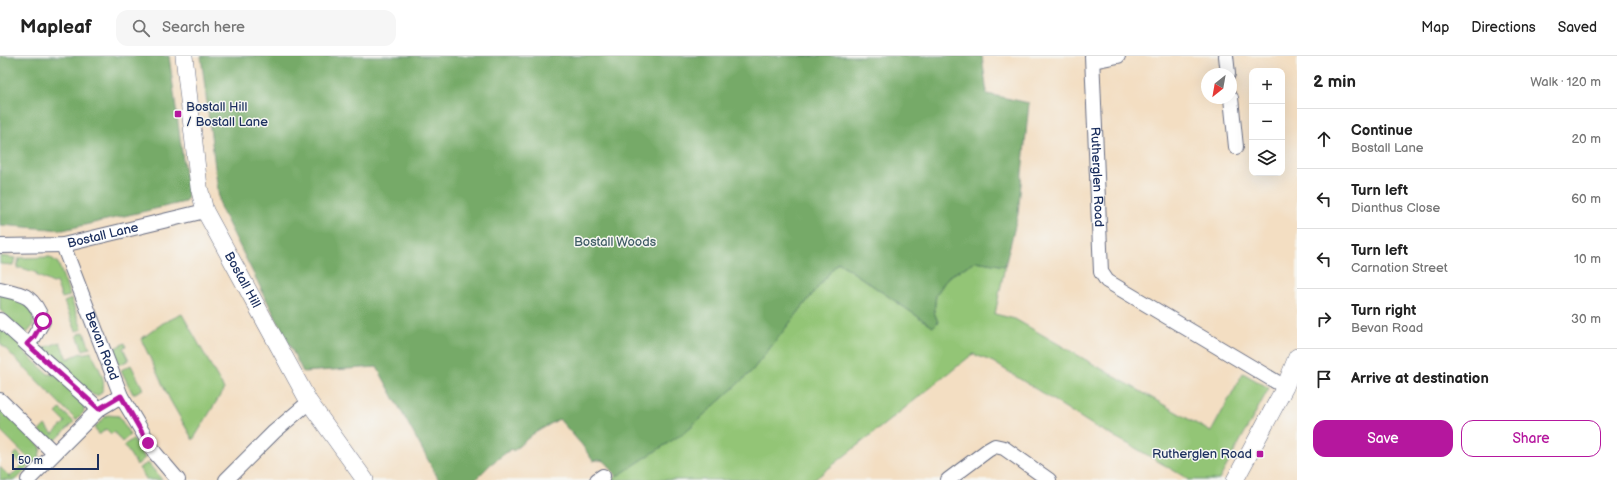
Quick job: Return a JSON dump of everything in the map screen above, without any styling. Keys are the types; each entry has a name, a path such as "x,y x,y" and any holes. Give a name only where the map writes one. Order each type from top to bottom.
{"main road":[{"name":"Bostall Hill","path":"184,56 198,187 205,211 309,402 365,480"},
{"path":"1235,480 1284,387 1297,357"}],"street":[{"path":"1092,58 1118,56"},
{"path":"1226,56 1227,68"},
{"name":"Rutherglen Road","path":"1092,58 1100,272 1107,281 1284,387"},
{"path":"1232,104 1236,147"},
{"name":"Bostall Lane","path":"0,246 63,245 205,211"},
{"name":"Bevan Road","path":"63,245 121,396 155,453 178,480"},
{"path":"0,288 23,294 36,304 39,309 43,321 34,337 27,344"},
{"path":"0,320 99,409"},
{"path":"28,480 99,409 121,396"},
{"path":"0,400 54,453"},
{"path":"226,480 274,432 309,402"},
{"path":"948,480 995,446 1004,448 1049,480"}],"green space":[{"path":"0,56 169,56 188,197 185,202 63,230 0,225"},
{"name":"Bostall Woods","path":"201,56 982,56 987,94 1029,103 1018,214 1005,266 976,261 948,277 936,295 934,312 938,322 933,327 838,262 751,372 685,432 616,477 610,466 601,460 593,461 582,445 559,419 533,434 513,451 511,449 491,464 475,480 439,480 377,367 303,372 220,207"},
{"path":"0,256 15,258 13,265 0,264"},
{"path":"50,257 58,263 70,296 62,298 56,282 53,283 36,275 37,273 22,268 17,268 19,258"},
{"path":"976,261 1005,266 995,314 1015,319 1211,432 1243,373 1269,388 1219,480 1187,480 1188,479 1132,446 1094,426 993,362 973,354 814,480 610,480 685,432 751,372 838,262 933,327 938,322 934,312 936,295 948,277"},
{"path":"0,293 23,298 33,314 33,326 26,334 0,310"},
{"path":"71,299 82,329 76,331 64,302"},
{"path":"182,314 224,389 193,440 170,400 141,339 163,323"},
{"path":"0,325 23,348 23,351 48,374 56,375 84,402 84,412 76,420 0,343"},
{"path":"84,332 90,348 83,350 77,335"},
{"path":"60,342 67,359 81,353 91,352 99,368 104,385 99,395 93,395 41,349"},
{"path":"125,343 126,346 123,348 129,360 119,365 113,349"},
{"path":"131,365 143,389 133,394 121,370"},
{"path":"0,406 41,447 39,457 33,463 0,430"},
{"path":"60,409 74,422 55,441 49,441 39,431 45,425 53,434 65,422 56,413"},
{"path":"107,415 119,416 130,435 122,442 114,432 111,434 106,429 99,435 95,429 95,427"},
{"path":"133,439 145,458 137,465 124,445"},
{"path":"17,452 30,466 16,480 0,480 0,467 10,477 22,465 13,456"},
{"path":"148,463 162,480 147,480 139,468"}],"place":[{"name":"Bostall Hill / Bostall Lane","path":"178,114"},
{"name":"Rutherglen Road","path":"1260,454"}],"route":[{"path":"43,321 34,337 27,344 99,409 121,396 148,443"}]}
